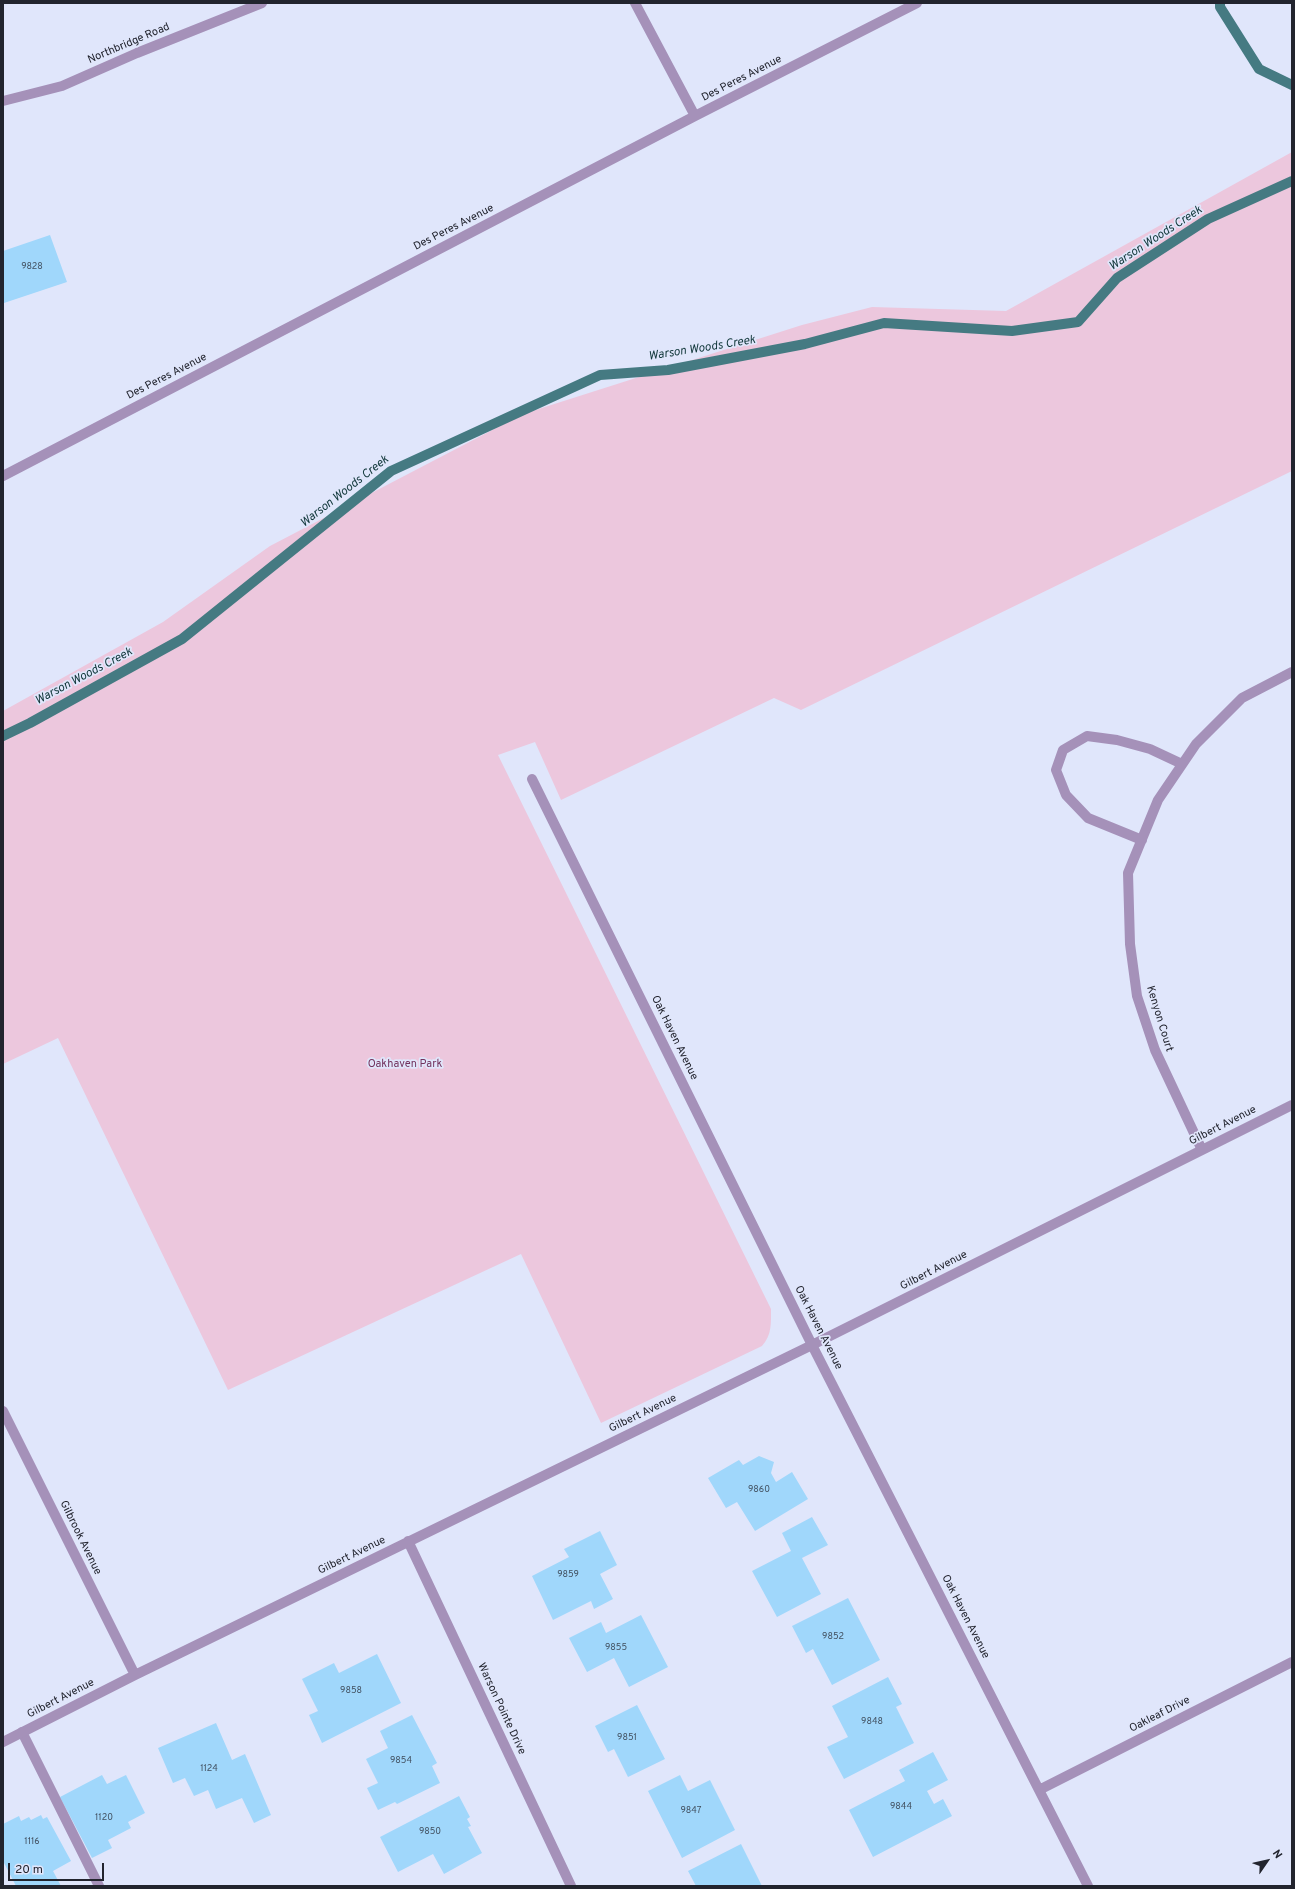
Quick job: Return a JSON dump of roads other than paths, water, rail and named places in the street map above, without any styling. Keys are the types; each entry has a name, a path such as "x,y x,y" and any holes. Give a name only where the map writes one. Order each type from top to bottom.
{"street":[{"name":"Northbridge Road","path":"3,102 62,86 137,53 262,3"},
{"path":"635,3 696,116"},
{"name":"Des Peres Avenue","path":"3,476 696,116 917,3"},
{"name":"Kenyon Court","path":"1202,1150 1155,1050 1137,996 1130,944 1128,874 1158,800 1196,744 1242,698 1292,672"},
{"path":"1142,840 1088,818 1066,795 1056,770 1063,750 1087,736 1117,740 1150,749 1182,764"},
{"name":"Oak Haven Avenue","path":"532,779 812,1345 1088,1886"},
{"name":"Gilbert Avenue","path":"3,1742 135,1675 408,1541 812,1345 1292,1105"},
{"name":"Gilbrook Avenue","path":"3,1411 135,1675"},
{"name":"Warson Pointe Drive","path":"408,1541 571,1886"},
{"name":"Oakleaf Drive","path":"1040,1790 1292,1662"},
{"path":"22,1732 99,1886"}],"waterway":[{"path":"1220,3 1220,7 1259,69 1292,85"},
{"name":"Warson Woods Creek","path":"3,736 30,723 182,639 391,471 600,375 668,370 805,344 884,323 1012,331 1078,322 1117,278 1208,219 1292,181"}],"park label":[{"name":"Oakhaven Park","path":"405,1065"}]}
